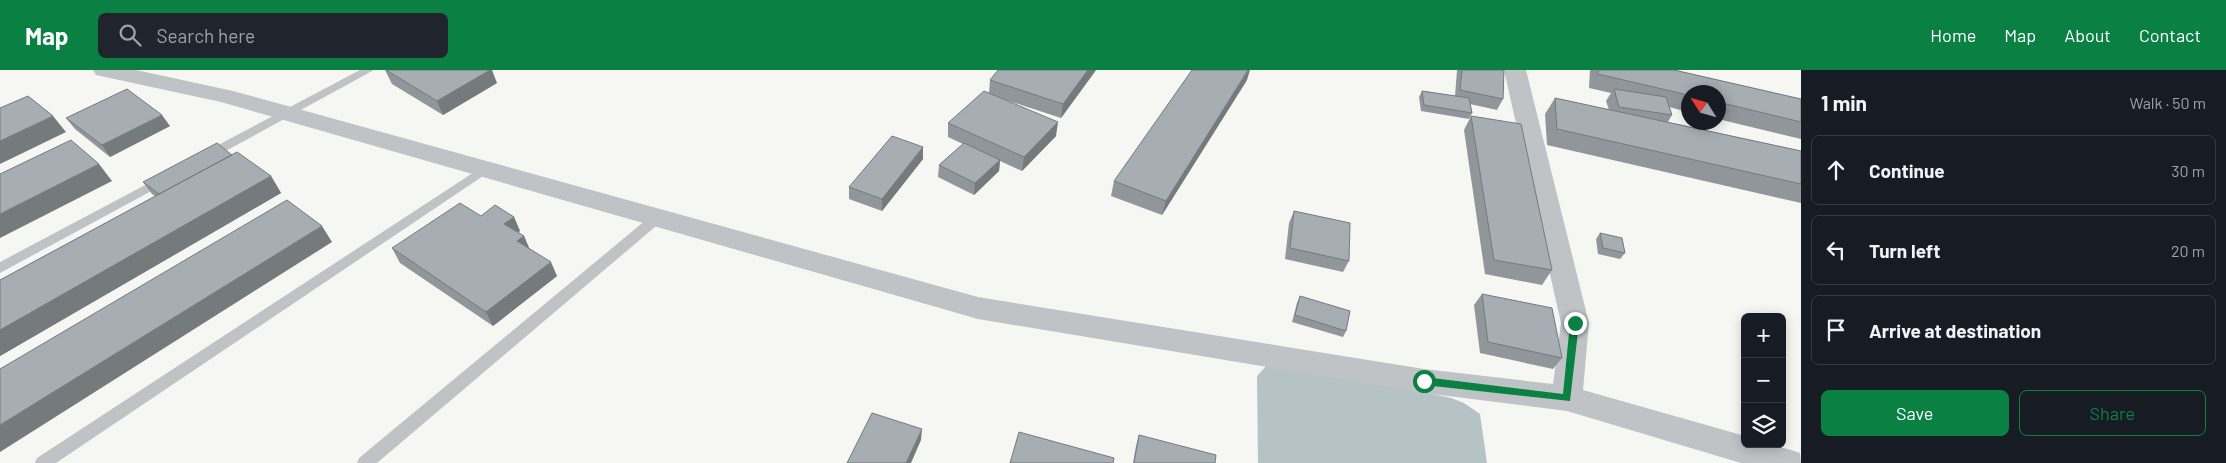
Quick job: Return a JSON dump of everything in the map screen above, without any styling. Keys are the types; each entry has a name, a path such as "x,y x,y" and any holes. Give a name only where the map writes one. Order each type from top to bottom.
{"street":[{"path":"104,70 225,96 978,308 1424,381 1567,398 1788,463"},
{"path":"1516,70 1575,323 1567,398"}],"lane":[{"path":"199,160 368,70"},
{"path":"42,463 484,169"},
{"path":"0,268 173,174"},
{"path":"365,463 657,218"}],"shaded area":[{"path":"1276,361 1451,398 1464,403 1480,414 1487,463 1258,463 1257,376 1266,366"}],"building":[{"path":"386,70 490,70 437,101"},
{"path":"998,70 1088,70 1063,104 990,80"},
{"path":"1192,70 1248,70 1166,201 1114,181"},
{"path":"1462,70 1504,70 1503,99 1460,90"},
{"path":"1598,70 1674,70 1801,99 1801,122 1726,104 1726,85 1681,85 1681,93 1598,74"},
{"path":"127,89 162,115 102,145 66,118"},
{"path":"1614,89 1666,97 1672,115 1619,107"},
{"path":"984,91 1058,122 1024,157 948,123"},
{"path":"1422,91 1469,98 1472,113 1424,105"},
{"path":"28,96 53,116 0,141 0,108"},
{"path":"1555,98 1681,125 1681,130 1704,130 1801,151 1801,184 1557,129"},
{"path":"1471,116 1521,124 1552,270 1494,260"},
{"path":"892,136 923,147 882,199 849,187"},
{"path":"71,140 99,164 0,214 0,174"},
{"path":"217,143 232,155 159,194 143,182"},
{"path":"964,143 1000,160 975,183 939,165"},
{"path":"237,152 271,176 0,330 0,280"},
{"path":"287,200 322,226 0,425 0,369"},
{"path":"460,203 481,216 495,205 514,217 504,224 524,236 517,241 551,262 486,312 392,248"},
{"path":"1294,211 1350,223 1349,261 1290,248"},
{"path":"1600,233 1622,238 1625,253 1603,248"},
{"path":"1482,294 1552,308 1562,358 1488,342"},
{"path":"1300,296 1350,311 1346,331 1295,315"},
{"path":"872,413 922,429 906,463 847,463"},
{"path":"1019,432 1114,458 1113,463 1010,463"},
{"path":"1139,435 1216,455 1215,463 1134,463"}],"route":[{"path":"1424,381 1567,398 1575,323"}]}
